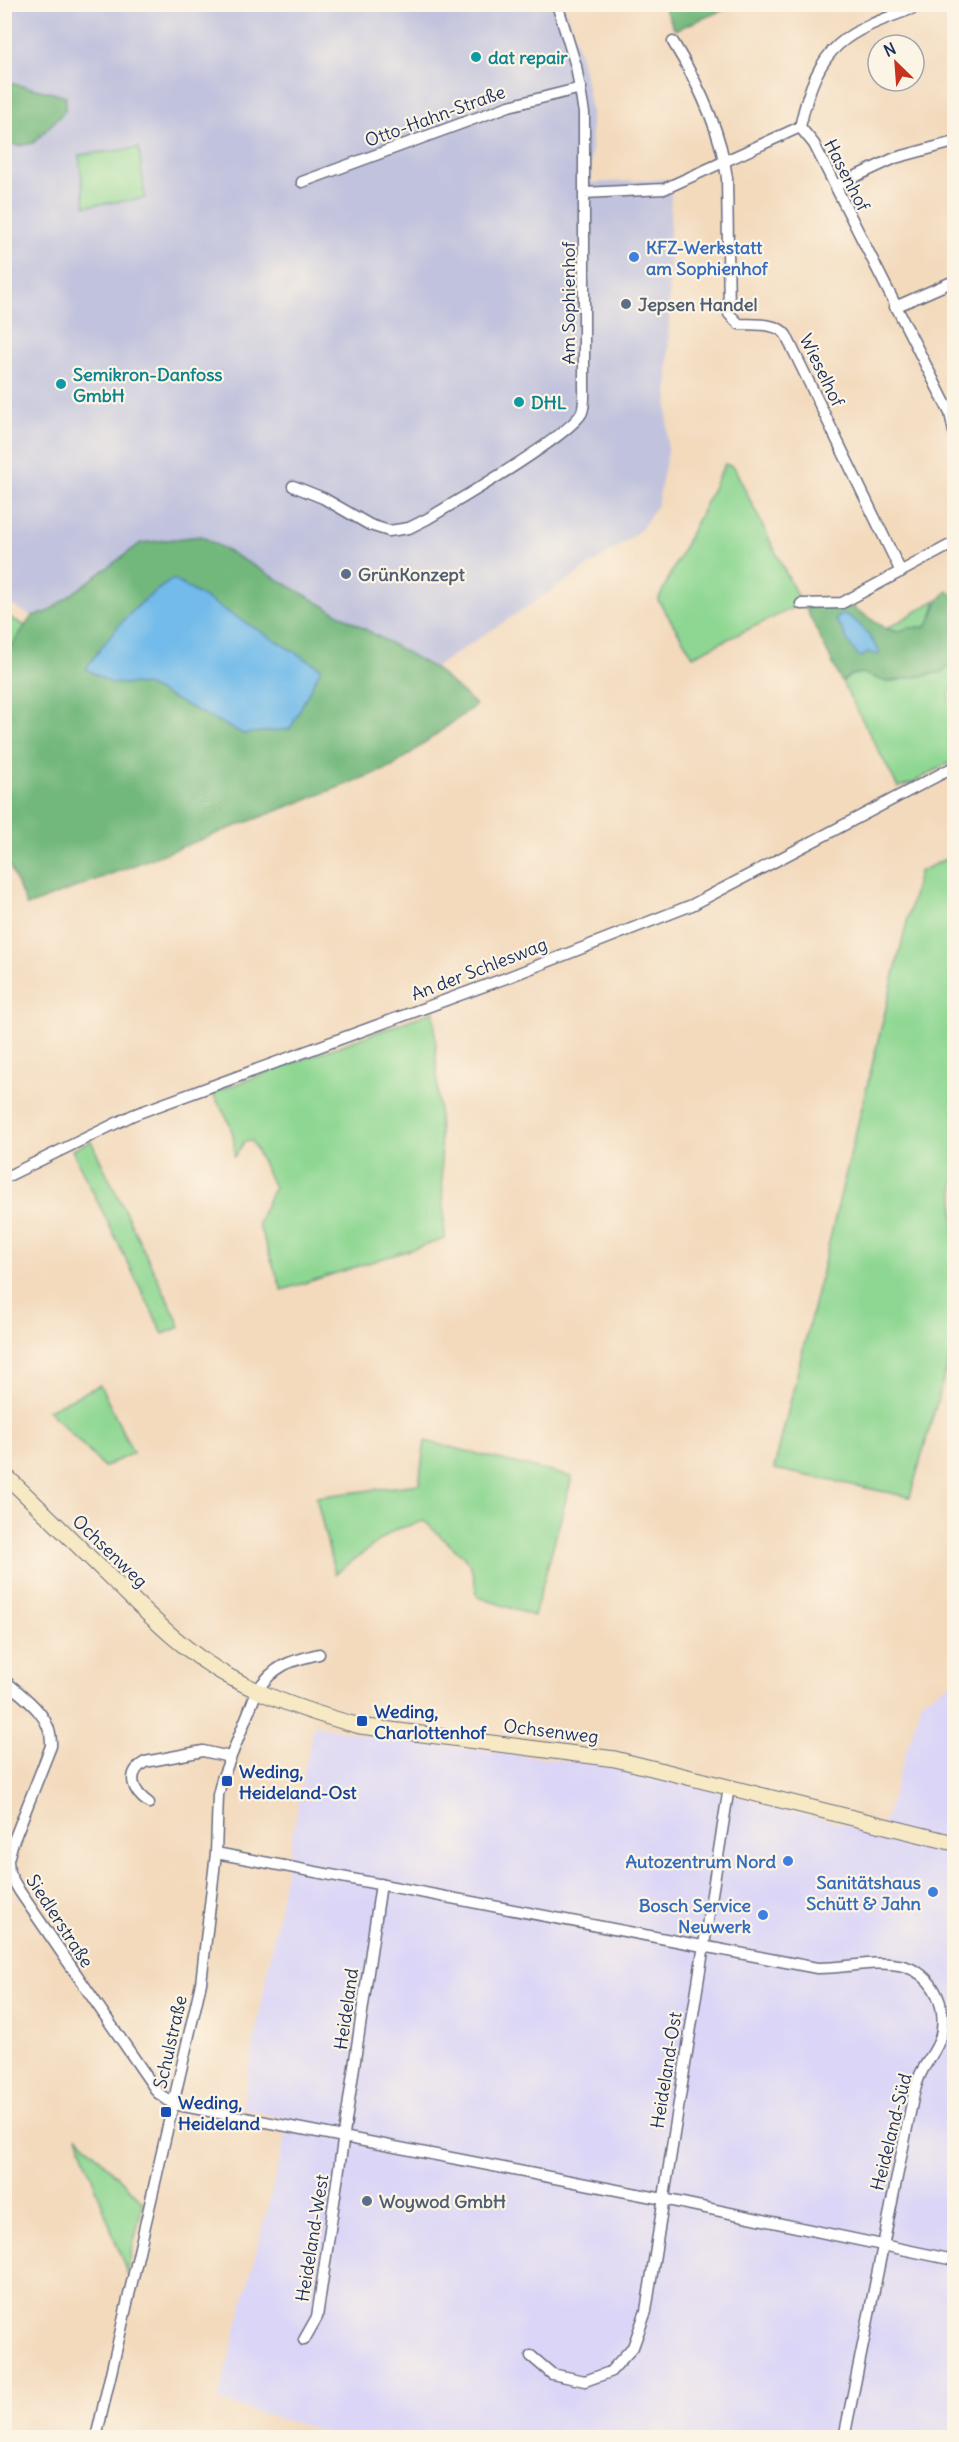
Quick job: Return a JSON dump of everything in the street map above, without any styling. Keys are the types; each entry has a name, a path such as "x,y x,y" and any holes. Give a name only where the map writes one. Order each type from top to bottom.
{"main road":[{"name":"Ochsenweg","path":"4,1474 155,1622 217,1669 257,1691 321,1716 360,1726 615,1759 954,1843"}],"street":[{"name":"Am Sophienhof","path":"293,486 323,498 370,525 389,531 409,528 554,439 576,422 582,412 584,402 584,113 582,88 557,4"},
{"path":"584,193 664,189 800,127 814,76 823,61 842,41 865,26 925,4"},
{"name":"Wieselhof","path":"673,42 687,65 719,139 725,161 729,314 739,324 782,329 901,572"},
{"name":"Otto-Hahn-Straße","path":"302,182 509,106 582,88"},
{"name":"Hasenhof","path":"800,127 814,144 895,307 952,412 954,432"},
{"path":"835,186 895,158 954,141"},
{"path":"895,307 954,281"},
{"path":"801,604 842,603 954,543"},
{"name":"An der Schleswag","path":"4,1178 133,1116 506,978 692,905 954,767"},
{"name":"Schulstraße","path":"96,2438 201,1983 216,1853 218,1795 230,1757 257,1691 265,1678 281,1665 319,1654"},
{"name":"Siedlerstraße","path":"4,1680 39,1711 52,1734 51,1746 12,1845 8,1860 9,1873 158,2093 173,2104"},
{"path":"149,1803 141,1798 133,1780 133,1773 145,1762 203,1751 230,1757"},
{"name":"Heideland-Ost","path":"531,2356 552,2374 585,2381 610,2372 631,2349 646,2311 729,1787"},
{"path":"216,1853 703,1946"},
{"name":"Heideland","path":"344,2138 381,1884"},
{"name":"Heideland-Süd","path":"703,1946 817,1968 839,1969 879,1962 900,1964 923,1976 933,1987 943,2013 941,2036 934,2053 922,2071 914,2093 844,2438"},
{"path":"173,2104 663,2199 954,2260"},
{"name":"Heideland-West","path":"304,2340 317,2317 344,2138"}],"shaded area":[{"path":"4,5 564,5 582,61 591,110 591,183 671,179 667,456 657,505 642,528 627,541 434,668 201,536 141,543 46,613 32,616 5,602"},
{"path":"954,1681 954,2437 345,2437 218,2401 290,2120 242,2108 313,1725 370,1736 636,1770 881,1834 922,1700"}],"green space":[{"path":"663,5 735,5 675,30"},
{"path":"5,82 66,96 65,111 33,143 18,146 5,142"},
{"path":"139,148 145,198 85,206 79,155"},
{"path":"725,464 734,467 801,604 693,656 658,600"},
{"path":"201,536 434,668 476,705 392,767 27,906 10,867 5,864 5,656 32,616 46,613 141,543","holes":["146,685 290,729 243,733"]},
{"path":"948,591 954,596 954,663 942,672 887,682 862,673 851,675 842,682 805,607 849,605 886,629 898,632 907,628 925,627 938,601"},
{"path":"936,600 930,622 925,627 886,629"},
{"path":"5,615 26,626 5,656"},
{"path":"954,663 954,688 949,695 949,702 954,706 954,760 912,783 898,787 842,682 851,675 862,673 887,682 942,672"},
{"path":"954,855 954,1342 910,1497 774,1469 919,872"},
{"path":"434,1011 445,1239 282,1290 258,1223 274,1187 252,1141 244,1142 234,1157 232,1131 212,1093"},
{"path":"91,1141 180,1327 163,1334 72,1150"},
{"path":"100,1385 133,1453 104,1467 48,1410"},
{"path":"425,1441 572,1477 534,1616 478,1597 470,1563 424,1521 394,1530 335,1574 316,1497 419,1484"},
{"path":"77,2136 143,2202 127,2273"}],"water":[{"path":"173,579 321,668 290,729 243,734 146,685 111,683 86,669 124,620 146,598"},
{"path":"844,614 865,631 880,653 878,655 869,652 861,657 856,653 835,620"}],"place":[{"name":"dat repair","path":"476,57"},
{"name":"KFZ-Werkstatt am Sophienhof","path":"634,257"},
{"name":"Jepsen Handel","path":"626,304"},
{"name":"Semikron-Danfoss GmbH","path":"61,384"},
{"name":"DHL","path":"519,402"},
{"name":"GrünKonzept","path":"346,574"},
{"name":"Weding, Charlottenhof","path":"362,1721"},
{"name":"Weding, Heideland-Ost","path":"227,1781"},
{"name":"Autozentrum Nord","path":"788,1861"},
{"name":"Sanitätshaus Schütt & Jahn","path":"933,1892"},
{"name":"Bosch Service Neuwerk","path":"763,1915"},
{"name":"Weding, Heideland","path":"166,2112"},
{"name":"Woywod GmbH","path":"367,2201"}]}
